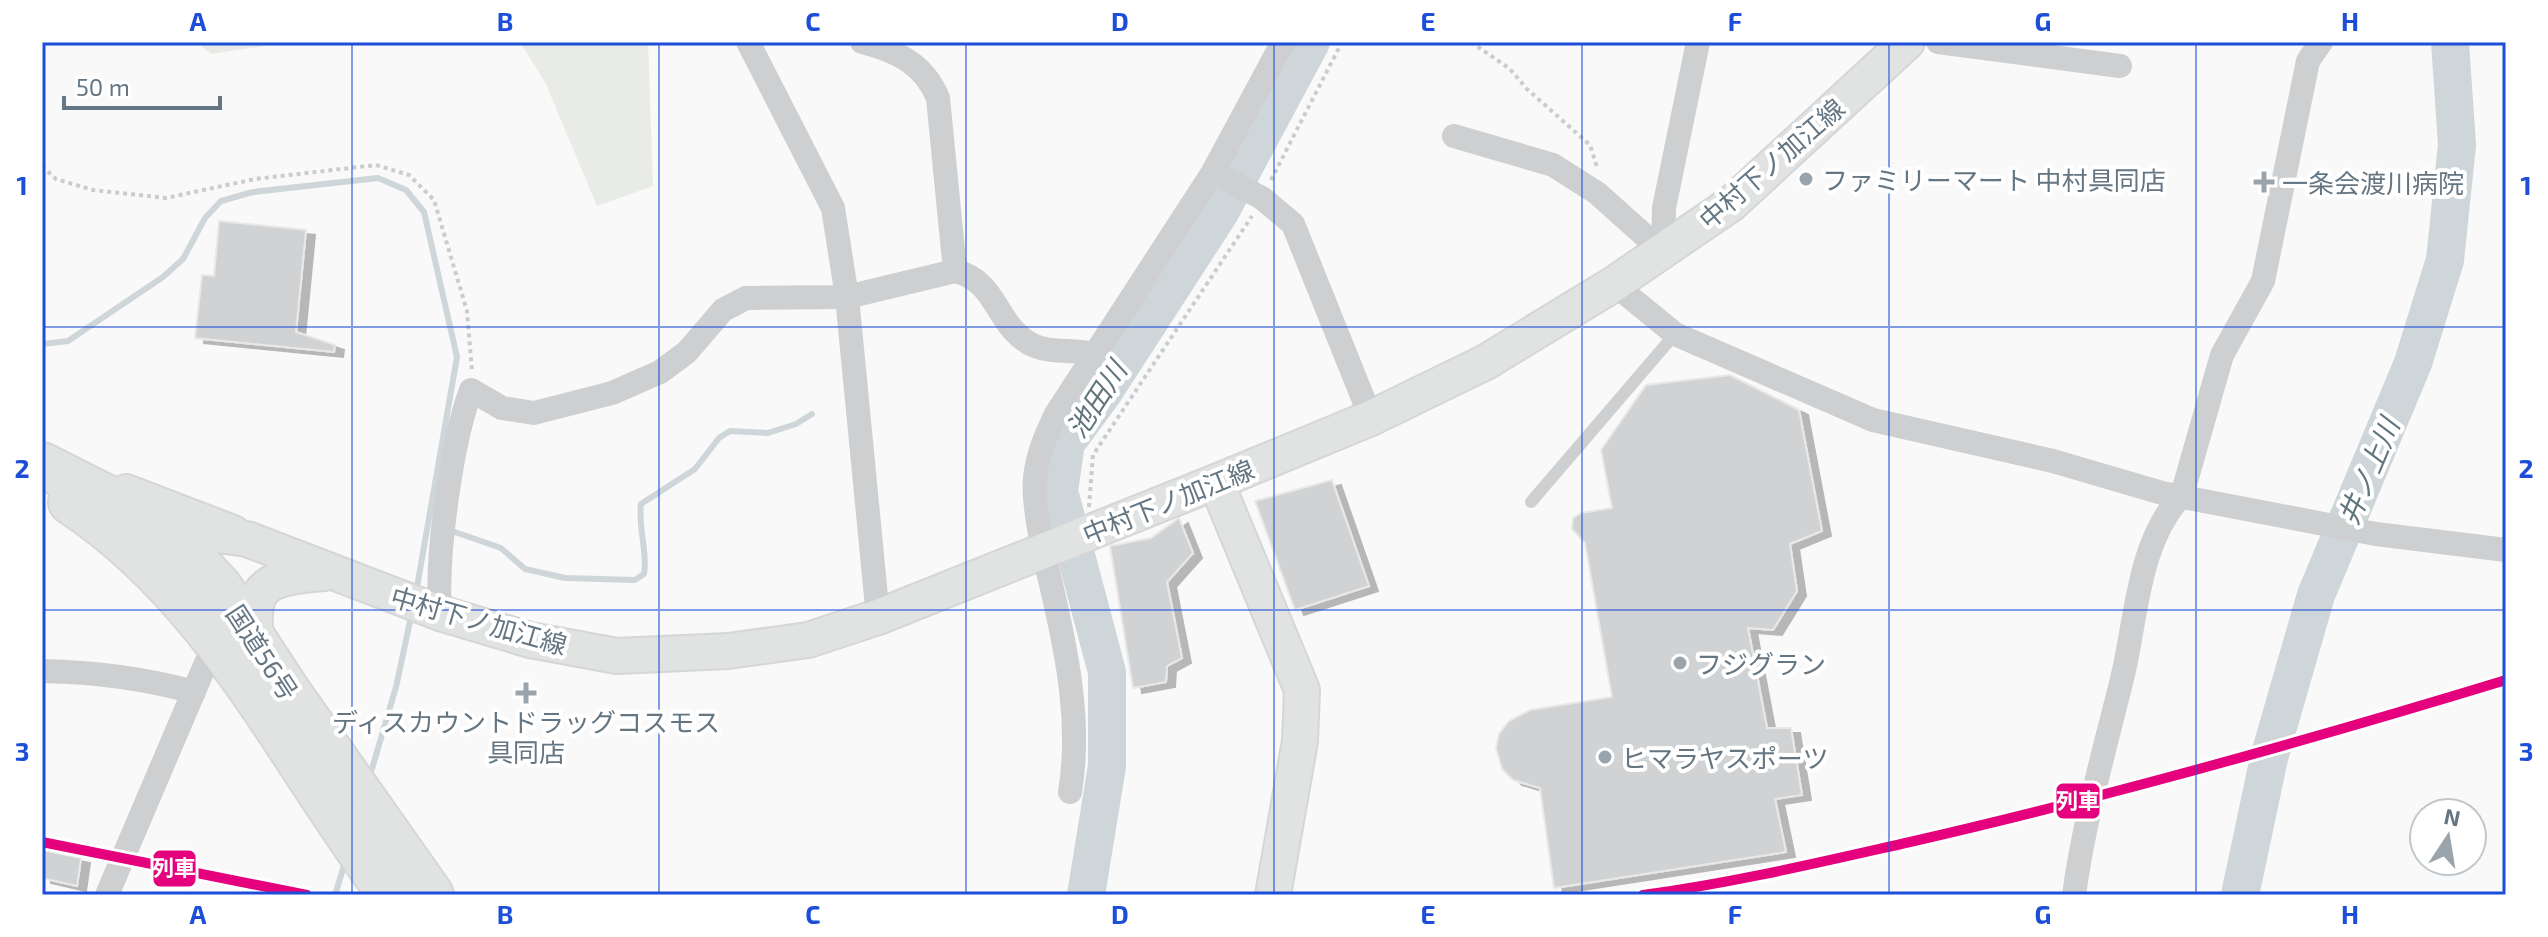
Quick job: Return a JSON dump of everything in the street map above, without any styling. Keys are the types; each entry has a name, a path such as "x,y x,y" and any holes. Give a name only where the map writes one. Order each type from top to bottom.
{"highway":[{"name":"国道56号","path":"42,464 145,517 186,551 220,588 228,638 391,895"},
{"name":"国道56号","path":"42,483 94,517 228,638 431,895"}],"main road":[{"name":"中村下ノ加江線","path":"42,464 440,613 530,640 617,656 728,651 808,640 878,617 1216,482 1371,418 1486,362 1614,284 1731,204 1907,42"},
{"path":"1216,482 1302,690 1300,741 1273,895"},
{"name":"中村下ノ加江線","path":"94,517 133,535 186,551 219,552 328,572"},
{"name":"中村下ノ加江線","path":"186,551 199,539 218,535 247,539"},
{"name":"中村下ノ加江線","path":"228,638 255,605 264,588 278,577 328,572"}],"street":[{"path":"748,42 833,208 847,297 878,617"},
{"path":"862,42 883,47 912,62 929,77 938,98 955,271"},
{"path":"1070,792 1075,761 1073,707 1034,481 1041,446 1056,414 1213,172 1283,42"},
{"path":"1663,252 1664,208 1698,42"},
{"path":"1938,42 2120,66"},
{"path":"2074,895 2083,825 2122,678 2149,553 2166,513 2182,495 2222,355 2263,281 2308,61 2321,42"},
{"path":"1454,136 1553,165 1597,193 1663,252"},
{"path":"1213,172 1262,198 1293,224 1371,418"},
{"path":"440,613 438,592 451,484 461,416 471,390 502,408 534,413 612,393 660,372 687,352 723,310 746,298 847,297 955,271 972,275 985,288 1013,331 1035,346 1081,349 1096,355"},
{"path":"1614,284 1675,334 1873,420 2039,457 2182,495 2376,534 2506,550"},
{"path":"107,895 206,663 228,638"},
{"path":"42,671 90,672 147,679 194,692"}],"lane":[{"path":"1531,502 1675,334"}],"path":[{"path":"1087,534 1088,489 1093,455 1228,256 1262,198 1342,42"},
{"path":"1471,42 1510,69 1527,89 1590,145 1597,162 1597,193"},
{"path":"42,166 56,179 93,190 166,198 255,179 376,165 409,175 434,200 467,311 473,357 471,390"}],"shaded area":[{"path":"197,42 292,42 211,54"},
{"path":"520,42 648,42 653,186 597,206 545,82"}],"building":[{"path":"219,221 306,230 296,332 335,345 334,352 195,338 202,275 214,276"},
{"name":"フジグラン","path":"1730,375 1799,410 1822,531 1790,544 1797,591 1773,630 1748,628 1767,728 1791,728 1802,795 1775,799 1786,852 1554,888 1540,788 1513,780 1502,769 1496,748 1499,734 1509,721 1530,710 1612,697 1585,543 1572,529 1573,518 1581,513 1612,508 1601,450 1646,385"},
{"path":"1332,480 1369,586 1295,610 1255,501"},
{"path":"1179,518 1193,553 1167,582 1182,658 1167,666 1166,682 1133,688 1110,546 1151,538"},
{"path":"42,850 81,858 77,886 42,878"}],"waterway":[{"name":"池田川","path":"1086,895 1107,766 1107,672 1059,491 1066,443 1103,393 1220,212 1311,42"},
{"name":"井ノ上川","path":"2240,895 2269,758 2316,595 2413,363 2445,260 2457,145 2450,42"},
{"path":"42,344 68,341 163,277 183,259 205,218 221,201 253,192 378,178 406,190 424,212 457,357 416,593"},
{"path":"449,530 501,548 525,569 565,578 635,580 644,574 645,566 641,504 695,469 719,438 730,431 768,433 796,424 812,414"},
{"path":"369,779 396,687 412,612"},
{"path":"335,895 346,859"}],"transit line":[{"name":"列車","path":"1643,895 1810,864 2060,806 2506,680"},
{"name":"列車","path":"42,842 307,895"}],"place":[{"name":"ファミリーマート 中村具同店","path":"1806,179"},
{"name":"一条会渡川病院","path":"2264,182"},
{"name":"フジグラン","path":"1680,663"},
{"name":"ディスカウントドラッグコスモス 具同店","path":"526,693"},
{"name":"ヒマラヤスポーツ","path":"1605,757"}]}
